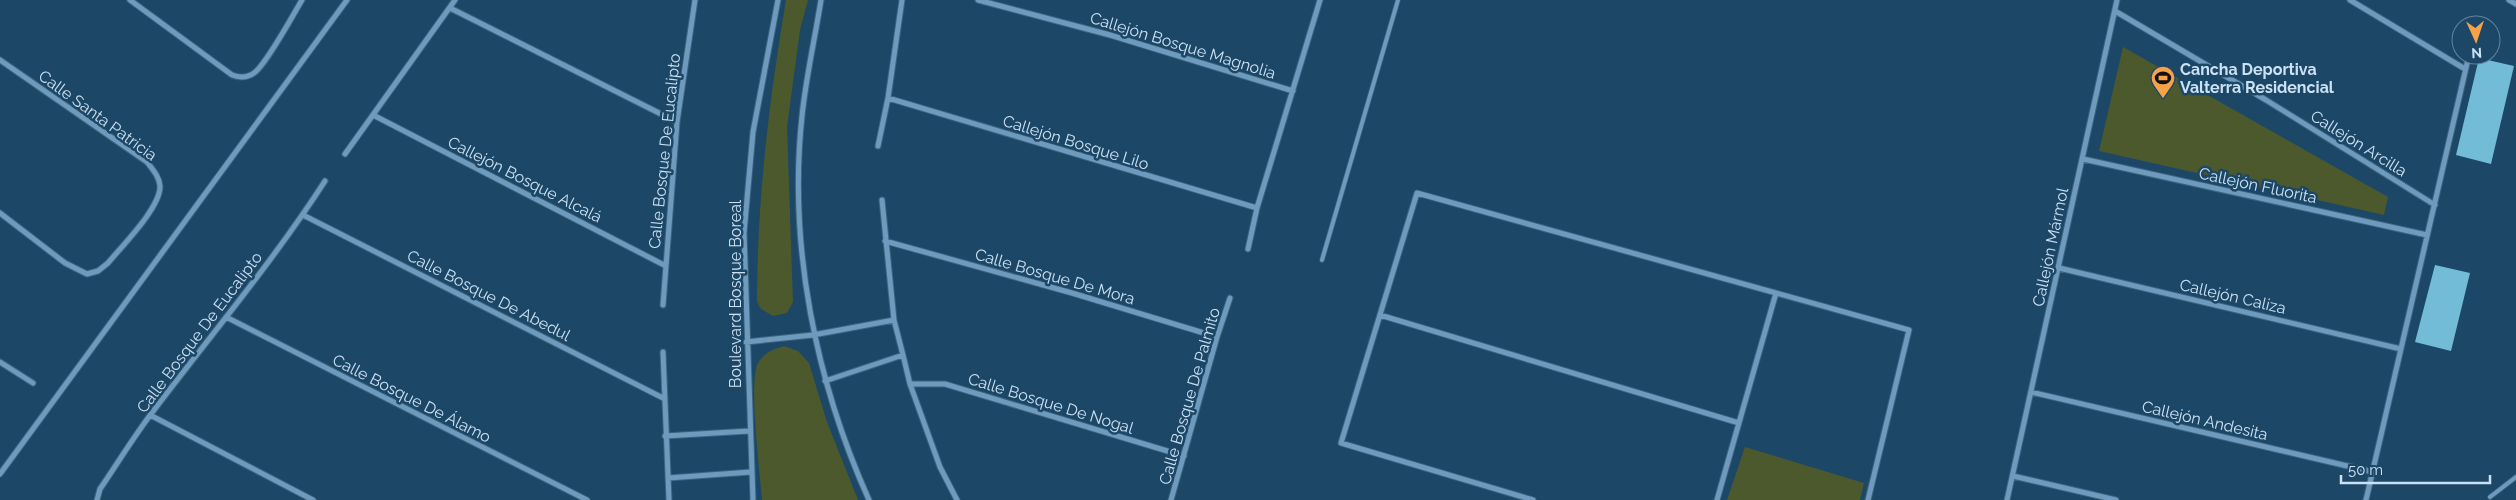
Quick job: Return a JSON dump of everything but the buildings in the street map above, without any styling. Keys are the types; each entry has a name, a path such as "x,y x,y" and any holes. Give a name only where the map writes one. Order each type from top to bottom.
{"street":[{"path":"130,0 232,75 247,77 258,70 302,0"},
{"path":"0,474 347,0"},
{"path":"345,154 375,116 455,0"},
{"name":"Calle Bosque De Eucalipto","path":"663,306 664,265 677,122 695,0"},
{"name":"Boulevard Bosque Boreal","path":"753,500 746,342 744,233 753,132 778,0"},
{"path":"821,0 802,116 799,172 802,245 813,335 824,381 855,469 869,500"},
{"path":"878,146 888,98 902,0"},
{"name":"Callejón Bosque Magnolia","path":"978,0 1110,35 1293,91"},
{"path":"1248,249 1257,208 1320,0"},
{"name":"Callejón Mármol","path":"2007,500 2117,0"},
{"path":"2350,0 2465,69"},
{"path":"2509,0 2516,4"},
{"path":"450,8 677,122"},
{"name":"Callejón Arcilla","path":"2115,11 2266,100 2435,205"},
{"name":"Calle Santa Patricia","path":"0,60 147,162 158,175 160,187 157,200 108,263 98,271 87,274 65,263 0,213"},
{"path":"2366,500 2466,65"},
{"name":"Callejón Bosque Lilo","path":"888,98 1257,208"},
{"name":"Callejón Bosque Alcalá","path":"375,116 664,265"},
{"name":"Callejón Fluorita","path":"2082,159 2427,235"},
{"name":"Calle Bosque De Eucalipto","path":"97,500 100,489 150,415 303,215 325,182"},
{"path":"1533,500 1341,443 1416,194 1909,330 1868,500"},
{"path":"882,200 894,320 910,384 940,467 957,500"},
{"name":"Calle Bosque De Abedul","path":"303,215 663,398"},
{"name":"Calle Bosque De Mora","path":"885,240 1072,293 1217,337"},
{"name":"Callejón Caliza","path":"2059,268 2401,349"},
{"path":"1717,500 1776,293"},
{"name":"Calle Bosque De Palmito","path":"1171,500 1217,337 1230,298"},
{"path":"1380,315 1739,423"},
{"name":"Calle Bosque De Álamo","path":"226,317 587,500"},
{"path":"746,342 813,335 894,320"},
{"path":"663,352 663,398 669,500"},
{"path":"824,381 903,356"},
{"path":"0,362 33,384"},
{"name":"Calle Bosque De Nogal","path":"910,384 945,384 1184,456"},
{"name":"Callejón Andesita","path":"2031,392 2373,472"},
{"path":"150,415 313,500"},
{"path":"665,436 749,431"},
{"path":"668,478 751,472"},
{"path":"2013,476 2116,500"}],"lane":[{"path":"1322,260 1398,0"},
{"path":"2490,497 2516,477"}],"green space":[{"path":"786,0 808,0 800,30 787,127 793,302 787,313 773,316 761,309 757,302 759,226 774,75"},
{"name":"Cancha Deportiva Valterra Residencial","path":"2123,47 2388,197 2384,215 2099,151"},
{"path":"784,346 798,351 809,363 827,422 858,500 762,500 757,451 755,376 757,365 762,358 772,350"},
{"path":"1745,447 1864,483 1860,500 1727,500"}],"place":[{"name":"Cancha Deportiva Valterra Residencial","path":"2163,99"}]}
